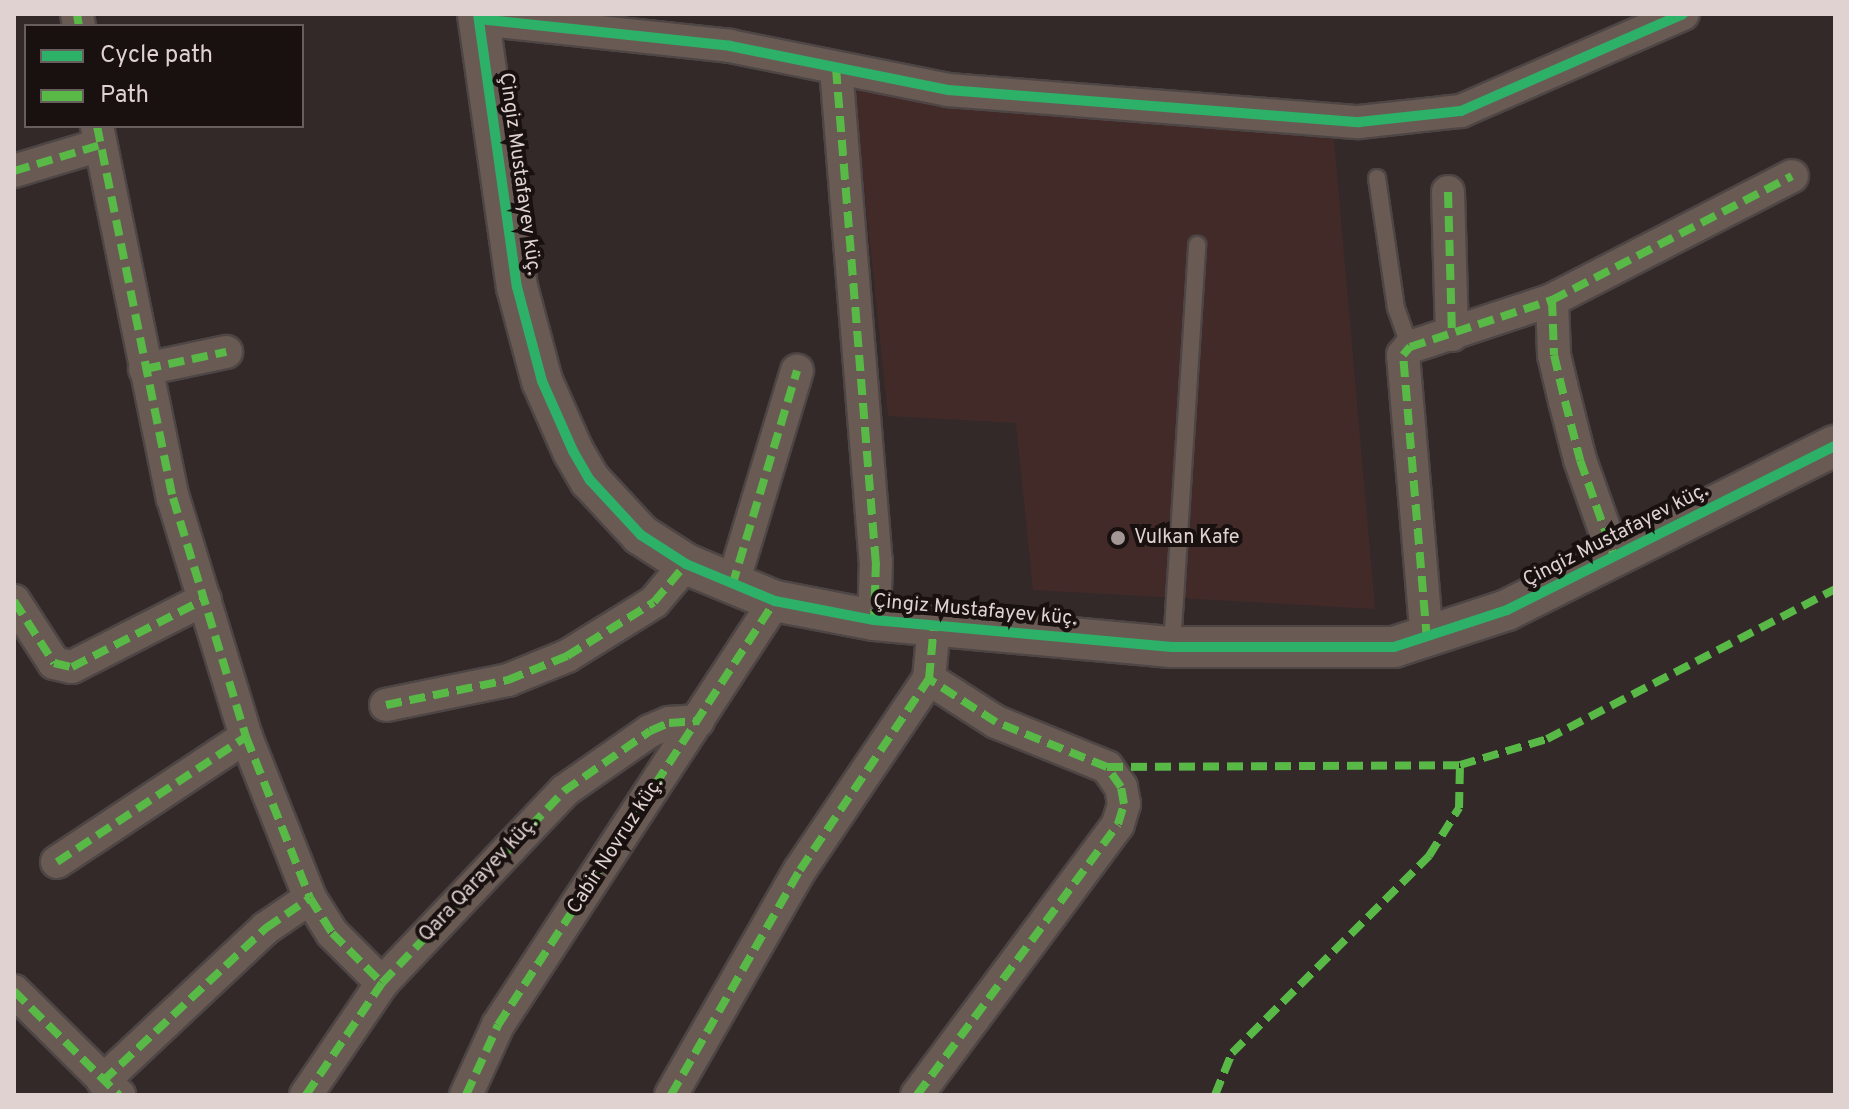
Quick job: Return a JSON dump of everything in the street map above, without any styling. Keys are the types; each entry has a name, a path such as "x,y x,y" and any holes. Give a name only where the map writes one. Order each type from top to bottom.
{"street":[{"path":"478,17 702,42 948,90 1343,121 1408,120 1461,111 1683,14"},
{"name":"Çingiz Mustafayev küç.","path":"478,17 517,287 542,381 590,480 641,535 686,564 732,586 775,601 874,620 1172,647 1351,651 1427,640 1507,610 1835,446"},
{"path":"836,68 875,545 874,620"},
{"path":"14,171 98,136 173,498 246,737 310,898 332,933 382,983"},
{"path":"1427,640 1400,370 1410,347 1552,300 1792,176"},
{"path":"1448,192 1452,335"},
{"path":"1552,300 1554,355 1565,401 1580,460 1614,556"},
{"path":"145,369 226,352"},
{"path":"732,586 797,371"},
{"path":"386,705 508,680 567,656 654,602 686,564"},
{"path":"14,601 54,663 72,667 205,599"},
{"name":"Cabir Novruz küç.","path":"466,1095 498,1025 775,601"},
{"path":"671,1095 800,870 929,679 934,625"},
{"path":"917,1095 1118,824 1124,804 1121,787 1107,767 996,722 929,679"},
{"name":"Qara Qarayev küç.","path":"306,1095 382,983 564,791 650,731 669,723 698,721"},
{"path":"57,862 246,737"},
{"path":"14,991 111,1088 266,928 310,898"}],"lane":[{"path":"1377,178 1396,308 1410,347"},
{"path":"1172,647 1197,245"}],"shaded area":[{"path":"854,90 1334,139 1375,609 1033,590 1016,423 888,416"}],"marked path":[{"path":"77,14 79,24"},
{"path":"836,68 876,561 874,620"},
{"path":"97,128 173,498 246,737 310,898 332,933 382,983"},
{"path":"14,171 100,145"},
{"path":"1427,640 1403,355 1410,347 1552,300 1792,176"},
{"path":"1448,192 1452,335"},
{"path":"1552,300 1554,355 1565,401 1580,460 1614,556"},
{"path":"145,369 226,352"},
{"path":"732,586 797,371"},
{"path":"386,705 508,680 567,656 654,602 686,564"},
{"path":"1107,767 1460,765 1547,739 1835,589"},
{"path":"14,601 54,663 72,667 205,599"},
{"path":"466,1095 498,1025 775,601"},
{"path":"671,1095 800,870 929,679 934,625"},
{"path":"917,1095 1118,824 1124,804 1121,787 1107,767 996,722 929,679"},
{"path":"306,1095 382,983 564,791 650,731 669,723 698,721"},
{"path":"57,862 246,737"},
{"path":"1215,1095 1232,1053 1429,856 1459,808 1460,765"},
{"path":"103,1081 266,928 310,898"},
{"path":"14,991 119,1095"}],"cycle path":[{"path":"478,14 517,287 542,381 573,451 590,480 641,535 686,564 775,601 874,620 1172,647 1394,647 1507,610 1835,446"},
{"path":"479,19 730,46 948,90 1359,122 1461,111 1683,14"}],"place":[{"name":"Vulkan Kafe","path":"1118,538"}]}
